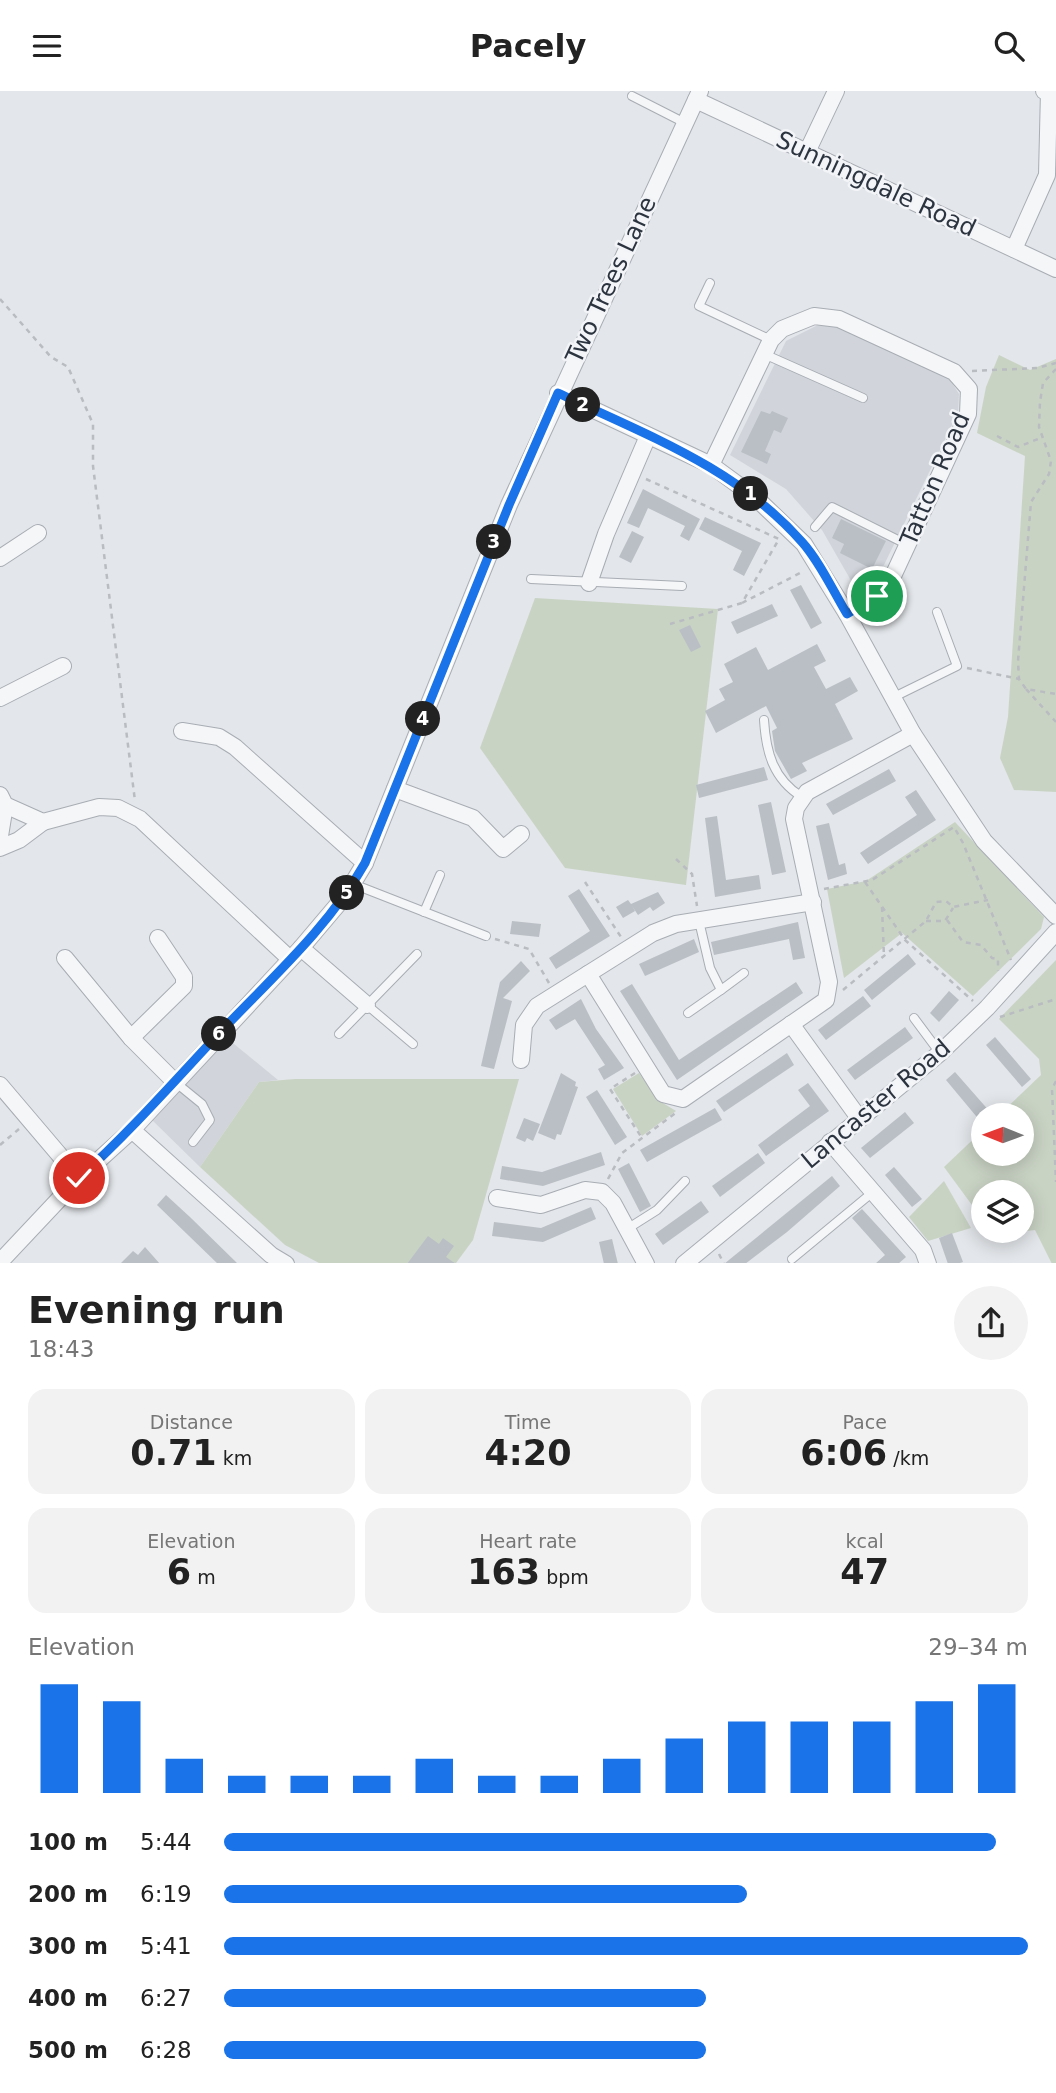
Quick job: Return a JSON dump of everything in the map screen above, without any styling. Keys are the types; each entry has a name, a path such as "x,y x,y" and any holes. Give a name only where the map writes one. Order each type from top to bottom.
{"street":[{"path":"807,152 836,91"},
{"path":"1014,249 1048,175 1049,91 1044,91"},
{"name":"Sunningdale Road","path":"698,95 807,152 1056,269"},
{"name":"Two Trees Lane","path":"0,1262 79,1178 132,1130 174,1081 295,953 353,884 365,863 509,505 558,393 698,95"},
{"name":"Tatton Road","path":"768,347 782,329 814,316 839,319 954,372 969,389 968,414 892,576 877,596 847,614"},
{"path":"711,465 768,347"},
{"path":"558,393 711,465 756,498 804,544 847,614 913,734 984,841 1056,916"},
{"path":"589,583 601,545 648,436"},
{"path":"0,558 38,533"},
{"path":"0,698 63,666"},
{"path":"182,731 219,737 235,747 365,863"},
{"path":"589,974 663,1094 683,1098 826,1000 829,982 815,896 794,819 802,797 913,734"},
{"path":"395,789 473,818 503,849 522,834"},
{"path":"0,836 3,800 43,822"},
{"path":"0,848 19,840 43,822 99,807 118,808 131,815 295,953 367,1005"},
{"path":"521,1060 524,1025 537,1006 653,933 698,917 815,896"},
{"name":"Lancaster Road","path":"684,1263 940,1053 987,1008 1056,932"},
{"path":"131,1038 184,986 184,977 158,938"},
{"path":"65,958 131,1038 174,1081"},
{"path":"791,1024 859,1118"},
{"path":"0,1085 79,1178"},
{"path":"132,1130 267,1259 286,1263"},
{"path":"830,1142 923,1249 928,1263"},
{"path":"496,1198 541,1205 585,1191 602,1192 613,1203 646,1263"}],"lane":[{"path":"632,96 685,123"},
{"path":"710,283 699,306 863,398"},
{"path":"815,527 832,507 908,545"},
{"path":"531,579 682,586"},
{"path":"894,697 957,666 937,612"},
{"path":"764,720 768,750 783,785 802,797"},
{"path":"424,912 440,875"},
{"path":"353,884 486,936"},
{"path":"698,917 710,968 721,990"},
{"path":"339,1034 417,954"},
{"path":"688,1013 744,973"},
{"path":"367,1005 413,1044"},
{"path":"914,1017 940,1053"},
{"path":"174,1081 202,1104 211,1120 193,1142"},
{"path":"627,1229 657,1210 685,1181"},
{"path":"792,1259 873,1192"}],"path":[{"path":"0,299 51,357 68,367 93,424 93,466 136,796 131,815"},
{"path":"954,372 1037,368 1056,363"},
{"path":"1056,369 1043,383 1039,427 1051,461 1049,474 1031,502 1018,661 1019,679 1056,722"},
{"path":"997,436 1018,447 1043,437"},
{"path":"638,476 704,508 707,505 779,540 742,603"},
{"path":"670,624 742,603 805,571"},
{"path":"957,666 1019,679"},
{"path":"1026,689 1056,694"},
{"path":"815,896 872,880 954,827 988,900 1012,962"},
{"path":"676,859 692,874 698,917"},
{"path":"585,882 624,943"},
{"path":"864,882 905,940 973,1001"},
{"path":"953,907 988,900"},
{"path":"843,990 926,921 936,902 946,901 953,907"},
{"path":"882,907 884,957"},
{"path":"947,920 953,907"},
{"path":"926,921 947,920"},
{"path":"947,920 963,942 981,945 992,958 998,959 998,971"},
{"path":"486,936 529,949 552,989"},
{"path":"997,1017 1055,1000"},
{"path":"639,1070 610,1089 642,1138"},
{"path":"1056,1081 1052,1089 1056,1182"},
{"path":"603,1187 622,1153 686,1106"},
{"path":"0,1145 30,1120"},
{"path":"719,1254 724,1263"}],"shaded area":[{"path":"816,326 842,326 947,375 959,394 958,413 883,567 853,584 822,530 786,489 730,455 786,341"},
{"path":"228,1039 278,1080 259,1082 200,1167 151,1119"}],"green space":[{"path":"999,355 1030,370 1056,359 1056,792 1014,790 1000,758 1008,717 1025,456 977,433 986,387"},
{"path":"535,598 718,609 686,885 565,868 480,748"},
{"path":"955,822 1044,917 1041,929 973,996 902,933 844,978 827,889 866,881"},
{"path":"1056,960 1056,1263 1052,1263 1034,1230 1034,1180 971,1180 971,1204 944,1167 971,1141 971,1166 1034,1166 1034,1103 1012,1103 1041,1075 1039,1059 999,1019"},
{"path":"639,1073 658,1100 676,1111 642,1136 613,1089"},
{"path":"295,1079 519,1079 473,1240 456,1263 319,1263 285,1245 200,1167 259,1082"},
{"path":"944,1181 971,1228 928,1241 909,1217"}],"building":[{"path":"761,411 770,414 772,411 788,418 781,433 774,430 765,451 771,454 767,464 741,452"},
{"path":"643,489 700,519 689,541 680,536 685,526 648,508 639,528 627,523"},
{"path":"705,517 761,543 744,576 733,570 742,551 699,529"},
{"path":"841,519 886,541 872,569 840,553 844,544 832,538"},
{"path":"632,531 644,537 631,563 619,557"},
{"path":"801,585 822,623 811,629 790,590"},
{"path":"772,604 778,616 737,634 731,622"},
{"path":"690,625 701,647 691,652 679,630"},
{"path":"817,644 826,661 814,667 826,689 850,677 858,691 835,704 853,739 802,763 807,771 791,779 775,751 772,731 777,728 766,706 716,733 705,711 725,700 719,689 733,682 724,664 756,647 768,670"},
{"path":"764,767 768,780 699,798 696,785"},
{"path":"889,769 896,781 833,815 826,804"},
{"path":"916,790 936,820 868,864 860,853 917,815 905,797"},
{"path":"771,802 786,872 772,875 758,805"},
{"path":"717,816 726,880 759,875 761,889 715,897 705,818"},
{"path":"829,823 839,865 845,863 847,874 828,880 816,826"},
{"path":"579,889 610,936 556,969 549,958 590,931 568,896"},
{"path":"658,892 665,903 653,911 650,907 638,915 632,906 635,911 623,918 616,907 628,900 631,904"},
{"path":"512,921 541,924 539,937 510,934"},
{"path":"798,922 805,958 793,960 789,939 714,955 711,942"},
{"path":"694,939 699,952 645,976 639,964"},
{"path":"908,954 916,964 872,1000 864,990"},
{"path":"521,961 530,971 503,998 512,1001 494,1069 481,1066 500,982"},
{"path":"796,982 803,993 677,1080 620,991 632,984 679,1060"},
{"path":"949,991 959,1000 939,1022 930,1013"},
{"path":"863,996 871,1006 826,1040 818,1030"},
{"path":"581,999 596,1029 624,1068 604,1080 598,1069 605,1065 575,1019 556,1030 549,1020"},
{"path":"905,1027 913,1038 855,1080 847,1070"},
{"path":"995,1037 1031,1079 1022,1087 986,1045"},
{"path":"787,1053 794,1065 724,1112 716,1101"},
{"path":"955,1072 982,1103 971,1103 971,1110 946,1080"},
{"path":"561,1073 576,1082 575,1086 578,1087 561,1135 557,1134 555,1140 538,1133"},
{"path":"808,1083 829,1111 766,1156 758,1145 810,1106 798,1090"},
{"path":"597,1090 627,1137 615,1145 586,1097"},
{"path":"715,1108 722,1120 647,1162 640,1150"},
{"path":"905,1112 914,1123 870,1158 861,1148"},
{"path":"524,1118 540,1124 533,1141 527,1138 525,1142 516,1138"},
{"path":"601,1152 605,1165 543,1186 500,1179 502,1166 542,1172"},
{"path":"758,1153 765,1163 720,1197 712,1186"},
{"path":"629,1163 651,1206 640,1212 618,1169"},
{"path":"894,1167 922,1199 912,1207 885,1175"},
{"path":"832,1176 840,1186 746,1263 725,1263"},
{"path":"166,1195 237,1263 217,1263 157,1205"},
{"path":"701,1201 709,1212 663,1245 655,1234"},
{"path":"591,1207 596,1219 543,1242 492,1236 494,1222 541,1228"},
{"path":"862,1209 906,1257 899,1263 876,1263 885,1255 852,1218"},
{"path":"952,1233 963,1262 948,1263 939,1238"},
{"path":"428,1236 439,1244 443,1238 454,1246 446,1257 455,1263 408,1263"},
{"path":"612,1239 618,1263 604,1263 599,1242"},
{"path":"145,1247 159,1263 121,1263 133,1251 138,1255"}],"route":[{"path":"79,1178 132,1130 174,1081 301,948 353,884 365,863 509,505 558,393 711,465 756,498 804,544 847,614 877,596"}]}
